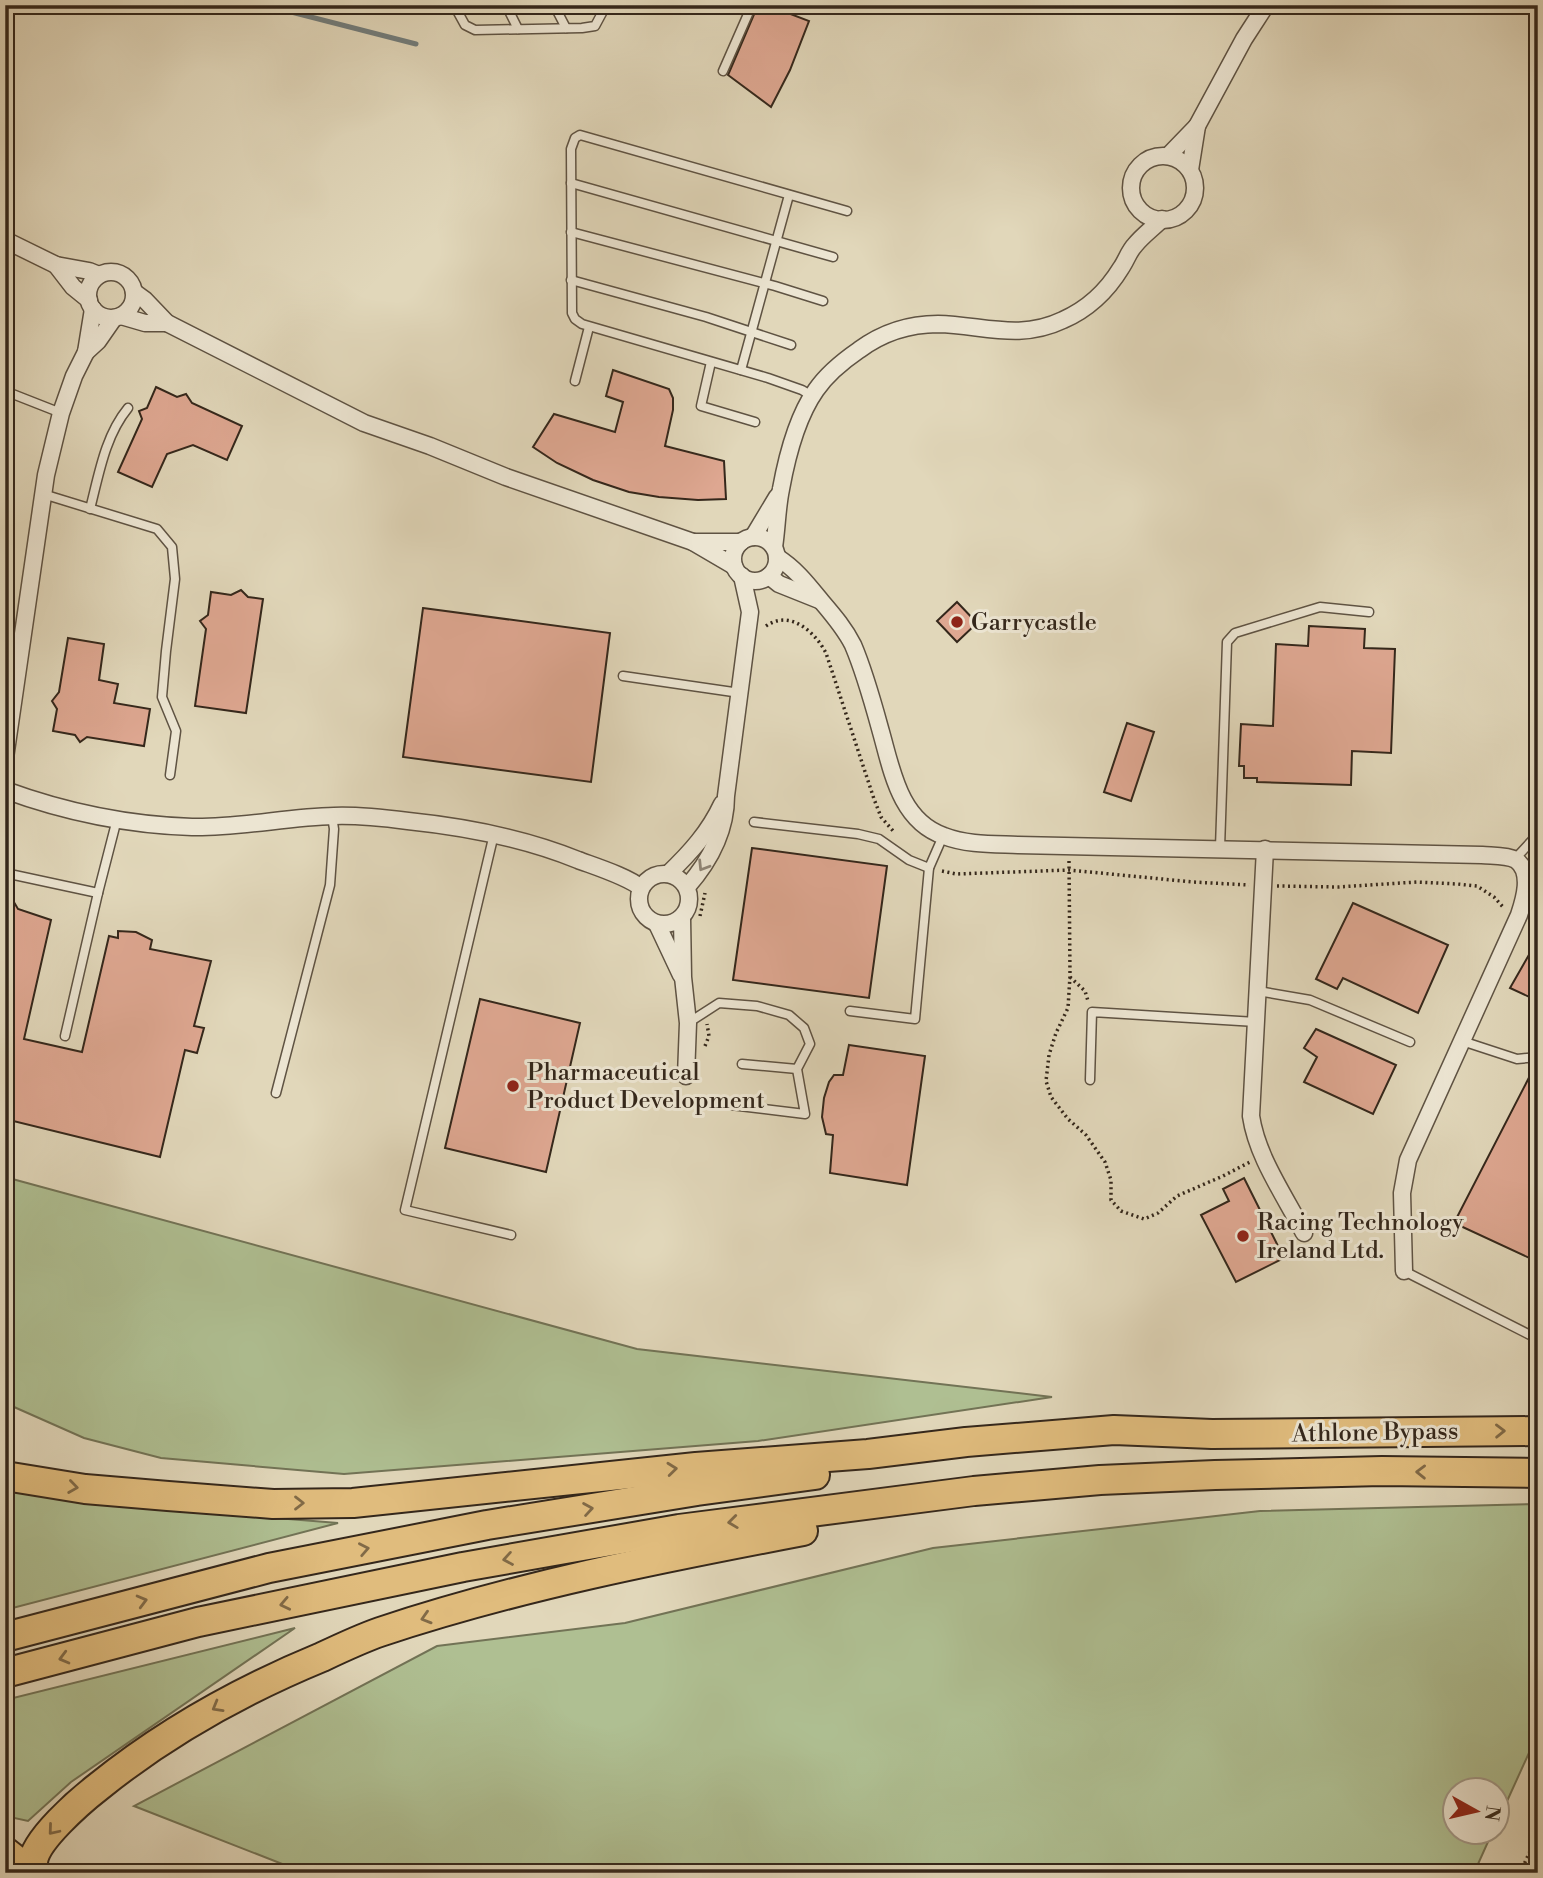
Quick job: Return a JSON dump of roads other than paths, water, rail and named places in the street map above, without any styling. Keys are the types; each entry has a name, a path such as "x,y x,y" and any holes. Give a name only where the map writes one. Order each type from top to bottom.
{"highway":[{"path":"5,1476 85,1489 168,1496 273,1504 353,1503 682,1468 867,1454 966,1442 1114,1430 1212,1434"},
{"name":"Athlone Bypass","path":"1212,1434 1538,1430"},
{"path":"5,1637 269,1568 486,1525 697,1491 879,1466 1212,1434"},
{"name":"Athlone Bypass","path":"1215,1475 1382,1471 1538,1473"},
{"path":"5,1673 211,1620 463,1567 679,1530 974,1491 1100,1480 1215,1475"},
{"path":"32,1873 33,1860 55,1826 103,1783 167,1736 240,1694 378,1633 537,1587 655,1559 831,1525 1215,1475"}],"main road":[{"path":"5,1849 32,1873"}],"street":[{"path":"1168,156 1197,126 1244,38 1266,5"},
{"path":"1137,205 1146,214 1162,219 1179,216 1191,204 1195,186 1190,170 1197,126"},
{"path":"1135,244 1137,205 1132,181 1141,164 1158,156 1168,156 1177,158 1190,170"},
{"path":"134,292 167,323 364,423 506,477 693,541 754,581 767,577 774,571 781,490 796,433 812,396 830,373 867,344 895,331 921,324 1012,332 1035,330 1067,319 1098,298 1110,285 1135,244 1162,219"},
{"path":"5,240 56,265 99,275 114,272 121,274 132,285 134,292 131,307 117,317 86,352"},
{"path":"56,265 100,316 145,323 167,323"},
{"path":"5,758 53,442 74,376 86,352 91,305 89,287 99,275"},
{"path":"687,887 713,850 726,809 750,612 734,553 781,490"},
{"path":"693,541 766,540 836,617 852,645 866,683 901,795 916,818 943,836 993,844 1482,855 1515,859 1522,869 1526,884 1516,922 1408,1160 1402,1193 1404,1271"},
{"path":"767,577 821,600"},
{"path":"750,612 767,577"},
{"path":"5,790 73,811 155,824 212,827 332,816 412,821 494,834 557,852 641,888"},
{"path":"667,874 703,837 726,796"},
{"path":"1265,849 1251,1116 1262,1156 1304,1233"},
{"path":"667,874 675,876 687,887 690,904 682,918 666,925 649,920 639,906 638,897 641,888 652,877 667,874"},
{"path":"682,918 683,977 688,1023 686,1076"},
{"path":"657,924 683,977"}],"lane":[{"path":"454,5 465,25 475,30 595,26 602,13 602,5"},
{"path":"506,5 518,29"},
{"path":"554,5 566,29"},
{"path":"723,71 752,5"},
{"path":"812,396 768,378 589,327 575,319 572,313 571,280 570,149 575,138 580,135 847,211"},
{"path":"571,183 833,257"},
{"path":"741,370 789,195"},
{"path":"571,232 824,301"},
{"path":"571,280 706,317 791,345"},
{"path":"575,381 589,327"},
{"path":"711,362 701,407 755,422"},
{"path":"5,391 61,413"},
{"path":"90,509 103,457 118,420 128,408"},
{"path":"43,494 157,529 172,547 175,579 162,697 176,731 170,775"},
{"path":"1220,848 1227,642 1235,634 1320,607 1369,612"},
{"path":"623,677 740,694"},
{"path":"276,1093 330,885 334,829 332,816"},
{"path":"65,1036 117,820"},
{"path":"754,822 858,834 879,839 909,860 929,868"},
{"path":"494,834 405,1210 511,1236"},
{"path":"1515,859 1538,834"},
{"path":"850,1012 915,1019 929,868 943,836"},
{"path":"5,873 98,893"},
{"path":"1257,990 1310,1000 1410,1042"},
{"path":"688,1023 719,1003 757,1006 789,1016 804,1028 810,1044 797,1069 805,1114 731,1105"},
{"path":"1090,1080 1092,1013 1256,1022"},
{"path":"1462,1041 1517,1059 1538,1057"},
{"path":"742,1064 797,1069"},
{"path":"1404,1271 1538,1339"}],"waterway":[{"path":"264,5 416,44"}],"place":[{"name":"Garrycastle","path":"957,622"},
{"name":"Pharmaceutical Product Development","path":"513,1086"},
{"name":"Racing Technology Ireland Ltd.","path":"1243,1236"}]}
